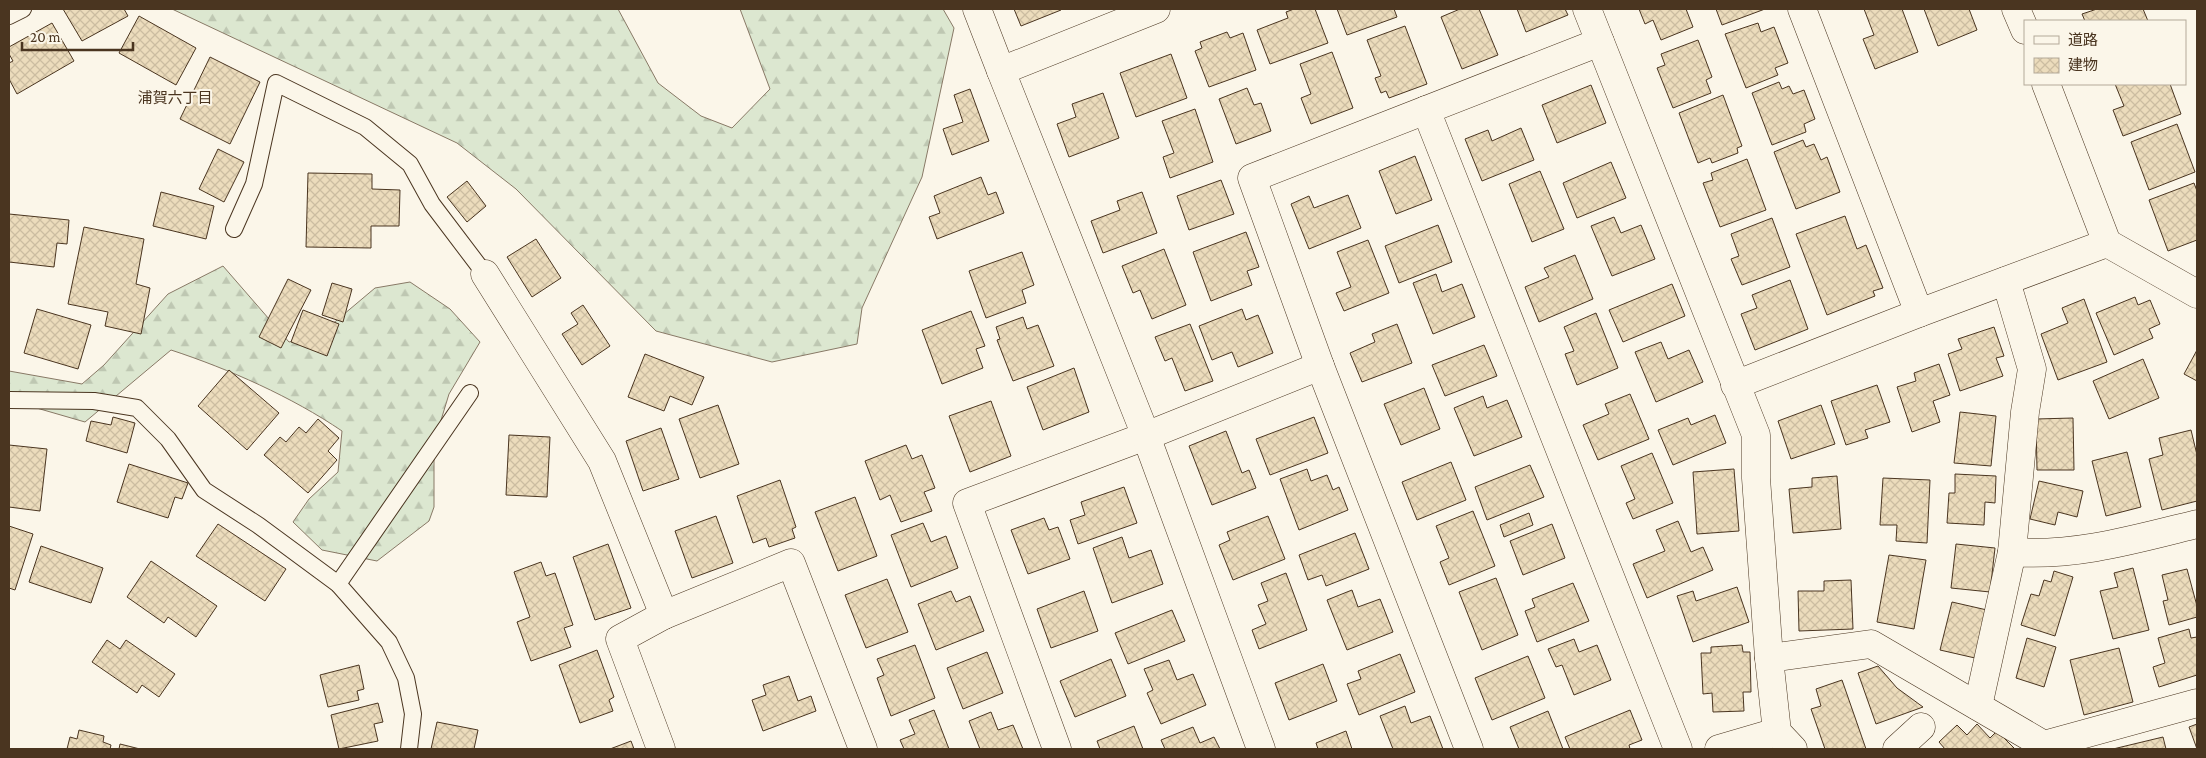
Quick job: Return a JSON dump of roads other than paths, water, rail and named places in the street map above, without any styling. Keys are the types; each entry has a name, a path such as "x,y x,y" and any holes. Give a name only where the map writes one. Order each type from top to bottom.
{"street":[{"path":"977,9 1146,436 1261,749"},
{"path":"1001,71 1155,9"},
{"path":"1587,9 1756,435 1756,478 1769,658 1785,740 1719,749"},
{"path":"1802,9 1919,313"},
{"path":"2016,9 2024,28"},
{"path":"1469,749 1320,366 1252,178 1600,42"},
{"path":"2046,85 2107,243 2197,294"},
{"path":"1426,110 1678,749"},
{"path":"1735,385 1919,313 2107,243"},
{"path":"486,274 602,461 664,615"},
{"path":"1978,706 2012,552 2025,412 2032,369 2006,282"},
{"path":"1057,749 967,503 1146,436 1320,366"},
{"path":"2012,552 2038,554 2090,549 2197,524"},
{"path":"661,749 620,639 664,615 791,563 863,749"},
{"path":"1769,658 1871,644 2044,745 2197,704"},
{"path":"1897,749 1921,727"}],"lane":[{"path":"9,16 23,9"},
{"path":"234,229 254,184 276,83 365,127 410,164 432,204 486,274"},
{"path":"338,584 470,393"},
{"path":"9,400 94,401 137,408 168,439 204,490 258,525 338,584 389,642 406,678 413,714 409,749"}],"district":[{"name":"浦賀六丁目","path":"175,98"}]}
